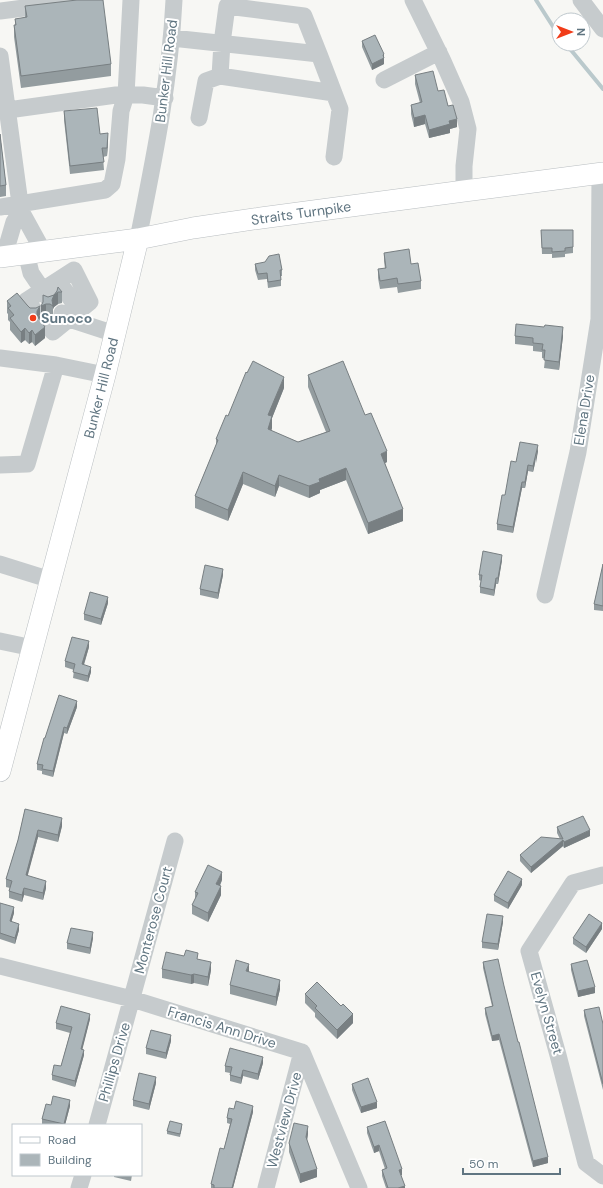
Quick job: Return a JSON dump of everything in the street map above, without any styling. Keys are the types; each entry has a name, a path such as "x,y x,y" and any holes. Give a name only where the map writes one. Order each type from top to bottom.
{"main road":[{"name":"Straits Turnpike","path":"2,256 138,239 193,228 602,173"},
{"name":"Bunker Hill Road","path":"0,771 3,748 33,648 106,375 138,239"}],"street":[{"path":"0,11 87,0"},
{"path":"0,206 21,207 105,190 112,184 117,159 121,111 126,95 131,0"},
{"name":"Bunker Hill Road","path":"138,239 165,98 172,38 174,0"},
{"path":"413,0 439,52 461,102 468,129 464,166 464,191"},
{"path":"581,0 603,29"},
{"path":"220,76 222,43 227,6 304,16 340,109 334,158"},
{"path":"172,38 319,54"},
{"path":"384,80 439,52"},
{"path":"0,56 21,207 34,252 31,273 46,294"},
{"path":"199,118 206,82 220,76 334,93"},
{"path":"8,110 116,95 143,95 165,98"},
{"name":"Elena Drive","path":"545,595 578,452 599,319 602,173"},
{"path":"2,256 21,207"},
{"path":"34,310 26,301 46,294 58,281 74,270 90,302 70,314 53,332 47,325"},
{"path":"70,314 115,334"},
{"path":"0,358 56,365 106,375"},
{"path":"0,465 27,464 56,365"},
{"path":"0,564 51,580"},
{"path":"0,641 33,648"},
{"name":"Monterose Court","path":"132,999 175,841"},
{"name":"Evelyn Street","path":"603,875 573,883 529,951 586,1163 603,1176"},
{"name":"Francis Ann Drive","path":"0,966 132,999 302,1052"},
{"name":"Phillips Drive","path":"97,1124 132,999"},
{"path":"302,1052 359,1188"},
{"name":"Westview Drive","path":"266,1188 302,1052"},
{"path":"79,1188 83,1176"}],"building":[{"path":"77,0 103,0 111,64 21,76 14,25 16,25 15,19 27,17 25,6"},
{"path":"375,35 384,54 384,58 372,64 362,41"},
{"path":"433,71 438,91 444,90 448,106 453,105 457,119 449,121 450,124 429,130 425,115 414,118 411,105 422,102 415,75"},
{"path":"97,108 100,134 108,133 107,148 102,148 104,162 70,166 64,111"},
{"path":"0,134 6,185 0,186"},
{"path":"541,230 573,230 573,247 565,248 565,251 552,252 552,248 542,248"},
{"path":"409,249 411,264 418,263 421,281 398,284 397,278 380,281 378,269 386,268 384,253"},
{"path":"279,254 282,270 280,270 281,280 268,282 267,273 258,274 255,264 265,262 269,256"},
{"path":"58,287 62,292 58,292 54,295"},
{"path":"17,293 30,308 40,306 37,311 37,316 45,327 35,335 32,330 29,333 25,328 21,332 10,318 14,315 8,308 11,306 7,301"},
{"path":"43,295 48,297 54,295 52,300 53,306 46,304 41,306 43,302"},
{"path":"516,324 544,327 545,325 563,327 559,362 544,360 545,350 542,350 543,344 533,343 533,338 515,336"},
{"path":"253,361 284,377 268,415 272,416 268,429 298,442 330,431 308,375 343,361 365,415 371,413 387,451 381,454 403,509 368,523 346,468 319,479 320,482 309,486 279,475 275,486 243,472 228,510 195,496 218,440 216,439 226,415 228,416 246,372 247,373"},
{"path":"520,442 538,445 533,466 528,465 525,482 522,482 513,527 497,524 502,495 505,495 511,461 516,462"},
{"path":"483,551 502,555 498,578 496,578 494,590 480,587 482,575 479,575"},
{"path":"603,564 603,606 594,604"},
{"path":"205,565 223,569 218,593 200,589"},
{"path":"90,592 108,597 101,619 84,614"},
{"path":"72,637 89,641 82,664 91,667 88,676 73,672 75,664 65,661"},
{"path":"59,695 77,701 67,728 64,727 53,771 42,769 43,765 37,764 44,738"},
{"path":"25,809 62,818 58,835 38,830 26,875 46,881 43,893 24,888 22,895 9,891 12,881 6,879 18,840"},
{"path":"583,816 590,830 564,842 563,840 531,867 520,855 541,837 563,839 557,827"},
{"path":"208,865 222,872 216,884 221,886 208,913 192,905 198,893 195,892"},
{"path":"508,871 522,879 508,903 494,895"},
{"path":"0,903 14,907 10,921 19,924 15,938 0,933"},
{"path":"487,914 503,916 498,944 482,942"},
{"path":"589,914 602,923 586,947 573,938"},
{"path":"71,928 93,932 90,948 67,943"},
{"path":"186,950 198,953 197,959 211,962 208,977 162,969 166,952 184,956"},
{"path":"498,959 548,1157 533,1161 499,1034 492,1036 485,1008 493,1006 483,962"},
{"path":"236,960 249,964 246,971 280,980 276,997 230,985"},
{"path":"587,960 595,987 578,991 571,964"},
{"path":"317,982 341,1006 343,1004 353,1014 337,1030 315,1008 317,1006 305,994"},
{"path":"61,1006 90,1014 81,1049 84,1050 75,1081 52,1075 54,1065 61,1066 72,1027 56,1023"},
{"path":"599,1007 603,1024 603,1084 584,1010"},
{"path":"151,1030 171,1035 166,1053 146,1048"},
{"path":"230,1048 263,1057 258,1074 243,1070 241,1078 230,1075 232,1067 225,1066"},
{"path":"139,1073 156,1077 149,1104 133,1100"},
{"path":"368,1078 377,1102 361,1107 352,1084"},
{"path":"53,1096 70,1100 64,1124 42,1119 46,1104 51,1105"},
{"path":"236,1101 253,1106 232,1188 214,1188 214,1185 211,1184 220,1148 224,1149 232,1119 227,1118 229,1108 234,1109"},
{"path":"170,1121 182,1124 180,1134 167,1131"},
{"path":"385,1121 402,1169 399,1170 405,1186 398,1188 388,1188 382,1170 387,1168 379,1145 374,1147 367,1127"},
{"path":"294,1123 308,1126 306,1137 317,1169 300,1174 289,1143"}],"waterway":[{"path":"536,0 551,23"},
{"path":"573,52 603,89"}],"place":[{"name":"Sunoco","path":"33,318"}]}
